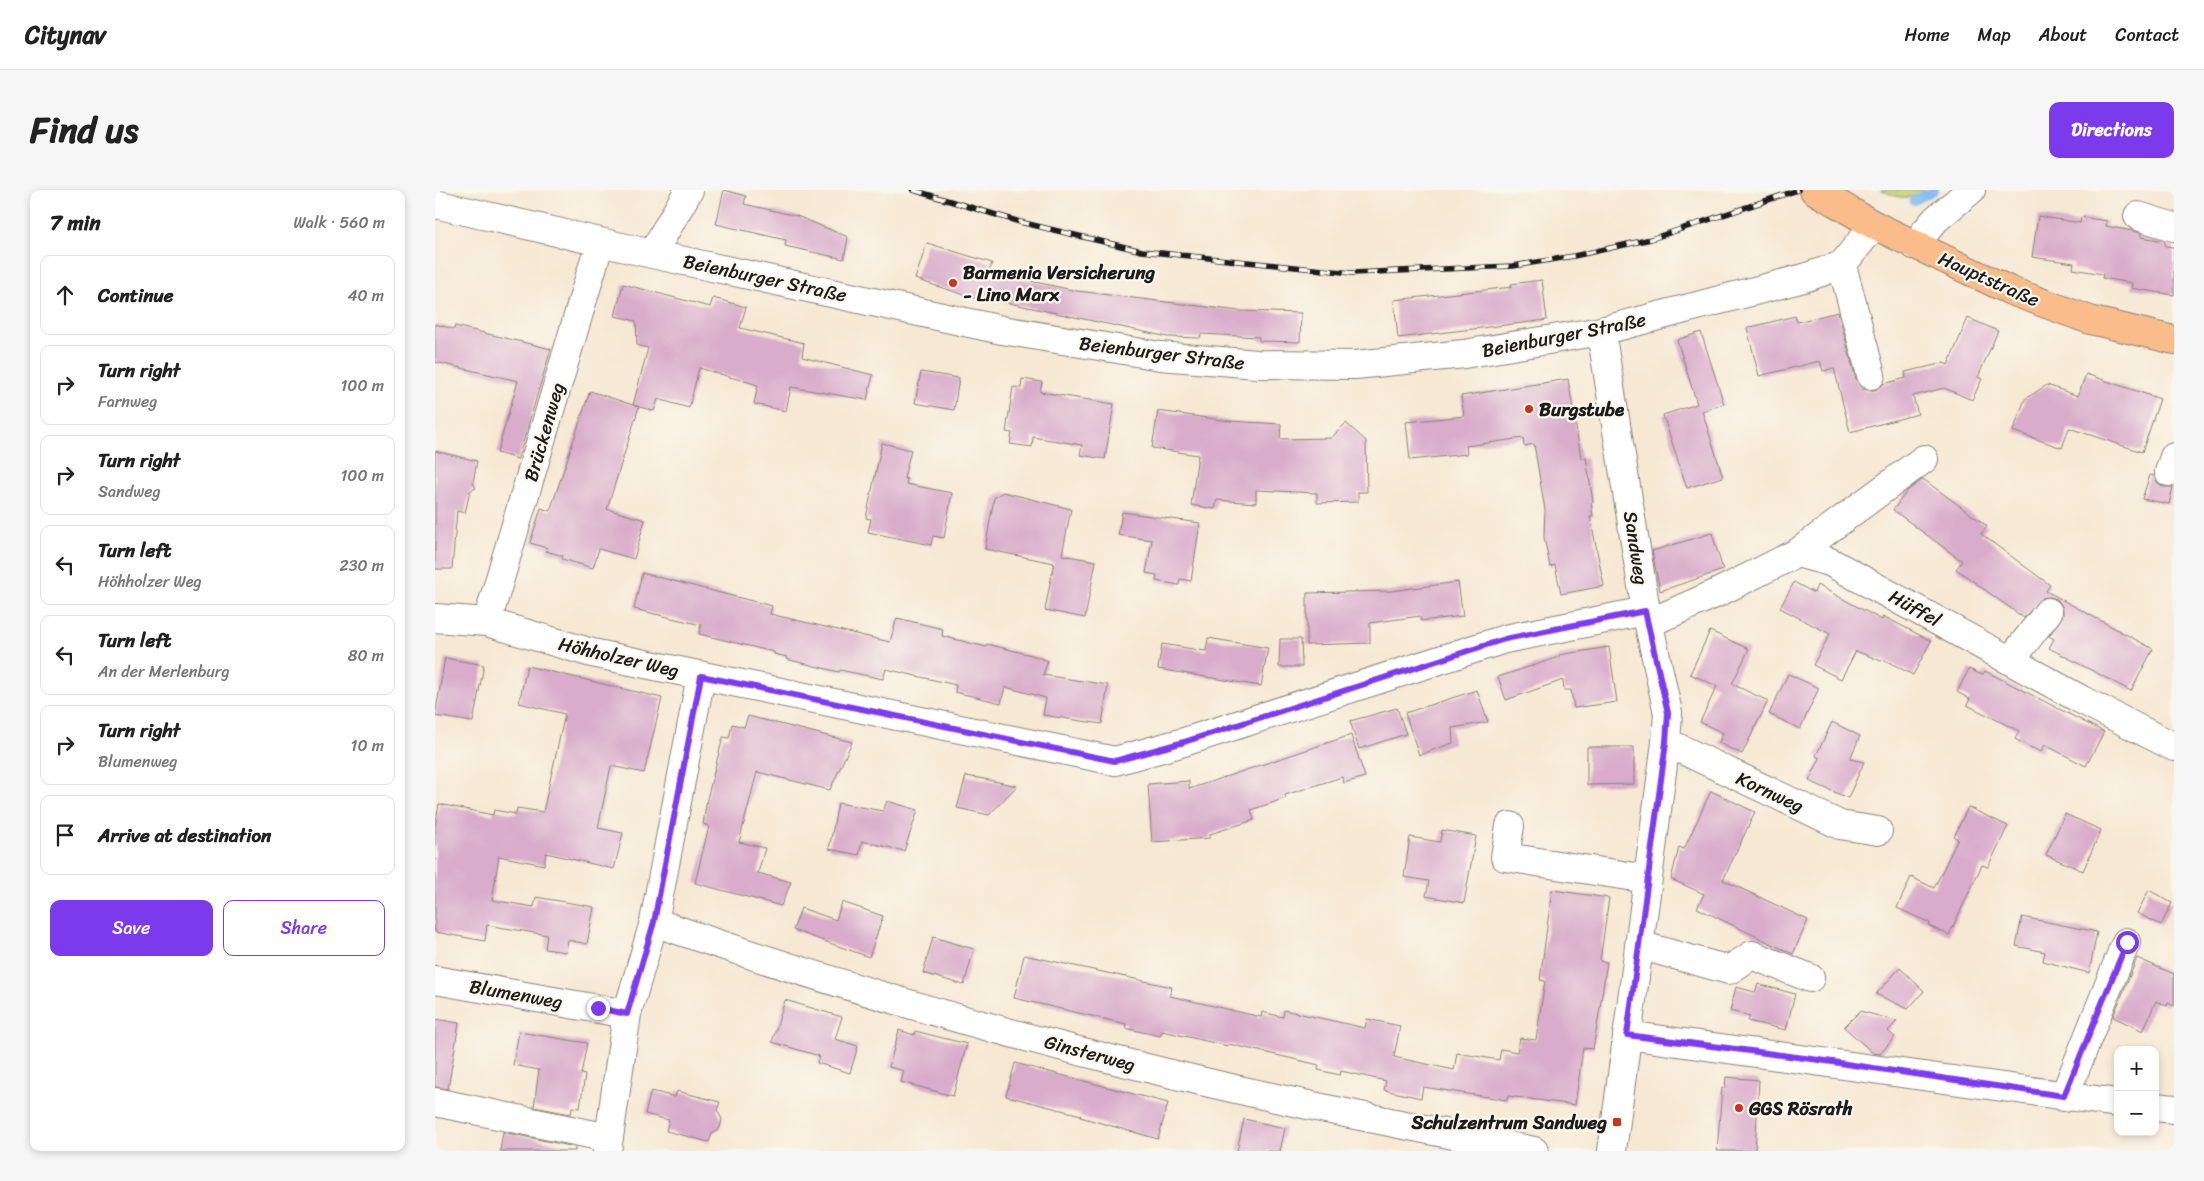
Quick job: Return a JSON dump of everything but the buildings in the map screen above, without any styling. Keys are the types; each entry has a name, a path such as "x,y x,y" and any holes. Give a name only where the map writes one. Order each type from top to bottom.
{"main road":[{"name":"Hauptstraße","path":"1814,190 1874,225 2011,291 2090,320 2174,340"}],"street":[{"path":"652,254 689,190"},
{"path":"1914,245 1936,219 1971,190"},
{"name":"Beienburger Straße","path":"445,200 600,242 1002,330 1160,356 1247,363 1355,365 1464,354 1601,331 1804,278 1842,265"},
{"path":"2137,216 2174,227"},
{"path":"1871,375 1842,265 1874,225"},
{"name":"Brückenweg","path":"487,622 600,242"},
{"name":"Sandweg","path":"1601,331 1647,617 1668,713 1666,742 1612,1151"},
{"path":"1647,617 1717,593 1797,553 1925,460"},
{"name":"Hüffel","path":"1797,553 1830,562 2080,699 2174,747"},
{"path":"2011,660 2048,612"},
{"name":"Höhholzer Weg","path":"435,618 487,622 592,653 1115,761 1184,742 1505,639 1647,617"},
{"path":"435,1102 608,1145 627,1014 654,922 701,676"},
{"name":"Kornweg","path":"1666,742 1840,825 1878,831"},
{"path":"1510,826 1505,857 1648,879"},
{"name":"Ginsterweg","path":"654,922 931,1010 1131,1064 1333,1111 1534,1151"},
{"path":"2064,1096 2127,942"},
{"path":"1639,945 1729,970 1752,955 1810,978"},
{"name":"Blumenweg","path":"435,980 627,1014"},
{"path":"1627,1035 1822,1060 2114,1102"},
{"path":"2159,1107 2174,1109"}],"green space":[{"path":"1881,190 1928,190 1905,198 1894,196"}],"waterway":[{"path":"1913,201 1935,190"}],"railway":[{"path":"913,190 1020,222 1142,251 1352,273 1513,266 1574,256 1651,239 1798,190"}],"place":[{"name":"Barmenia Versicherung - Lino Marx","path":"953,283"},
{"name":"Burgstube","path":"1529,409"},
{"name":"GGS Rösrath","path":"1739,1108"},
{"name":"Schulzentrum Sandweg","path":"1617,1122"}],"route":[{"path":"598,1008 627,1014 654,922 701,676 1115,761 1184,742 1505,639 1645,611 1668,713 1666,742 1627,1035 1812,1059 2064,1096 2127,942"}]}
